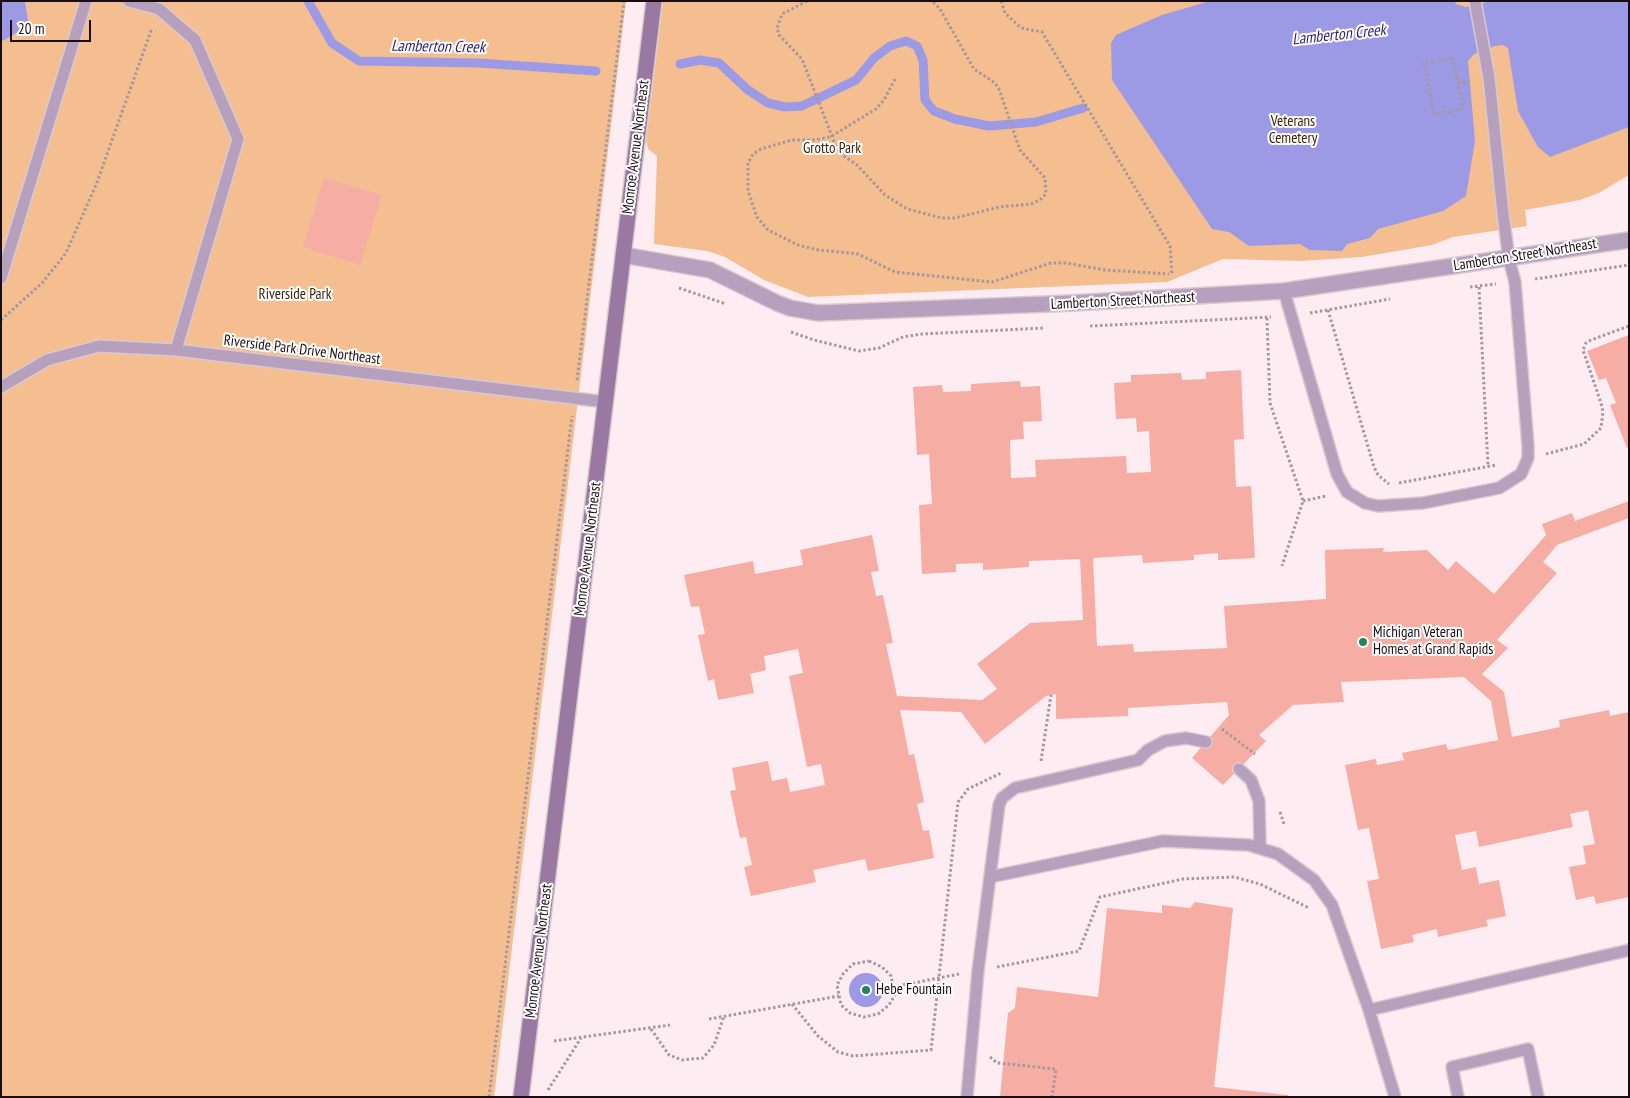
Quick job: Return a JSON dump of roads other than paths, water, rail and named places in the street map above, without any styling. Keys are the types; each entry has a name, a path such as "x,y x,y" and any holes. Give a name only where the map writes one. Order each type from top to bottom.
{"main road":[{"name":"Monroe Avenue Northeast","path":"521,1097 654,1"}],"street":[{"name":"Lamberton Street Northeast","path":"623,255 710,270 777,303 790,308 818,313 1174,299 1284,291 1629,240"}],"lane":[{"path":"1,278 86,1"},
{"path":"129,1 159,9 195,40 238,139 176,350"},
{"path":"1284,291 1336,474 1347,492 1365,503 1378,506 1423,503 1478,494 1499,488 1515,480 1526,468 1528,458 1515,282 1509,259 1486,61 1475,1"},
{"name":"Riverside Park Drive Northeast","path":"1,387 47,360 99,346 176,350 606,402"},
{"path":"966,1095 978,971 998,805 1002,798 1010,790 1138,760 1148,750 1165,740 1186,738 1206,742"},
{"path":"1240,769 1251,780 1259,801 1260,847"},
{"path":"990,877 1163,841 1260,847 1288,860 1314,880 1332,905 1340,923 1369,1010 1395,1097"},
{"path":"1369,1010 1629,950"},
{"path":"1458,1097 1452,1067 1528,1049 1538,1097"}],"water":[{"path":"1,1 25,1 29,26 1,42"},
{"name":"Veterans Cemetery","path":"1210,1 1455,1 1456,4 1466,7 1491,1 1629,1 1629,127 1550,157 1538,147 1518,111 1508,48 1503,45 1495,46 1474,54 1468,61 1475,141 1466,196 1443,211 1378,229 1370,238 1347,244 1342,251 1310,250 1300,244 1249,246 1229,232 1212,229 1112,80 1111,43 1116,35 1162,15"},
{"name":"Hebe Fountain","path":"866,973 873,974 878,978 882,983 882,997 878,1002 873,1006 866,1007 859,1006 854,1002 850,997 849,990 850,983 854,978 859,974"}],"waterway":[{"name":"Lamberton Creek","path":"308,1 332,43 359,61 479,63 596,71"},
{"name":"Lamberton Creek","path":"680,64 700,60 719,63 748,90 768,103 785,107 802,106 856,80 874,58 890,46 906,41 917,46 923,60 925,100 934,111 955,119 989,126 1036,122 1083,108"}],"place":[{"name":"Michigan Veteran Homes at Grand Rapids","path":"1363,642"},
{"name":"Hebe Fountain","path":"866,990"}],"park label":[{"name":"Grotto Park","path":"832,149"},
{"name":"Riverside Park","path":"295,295"}]}
